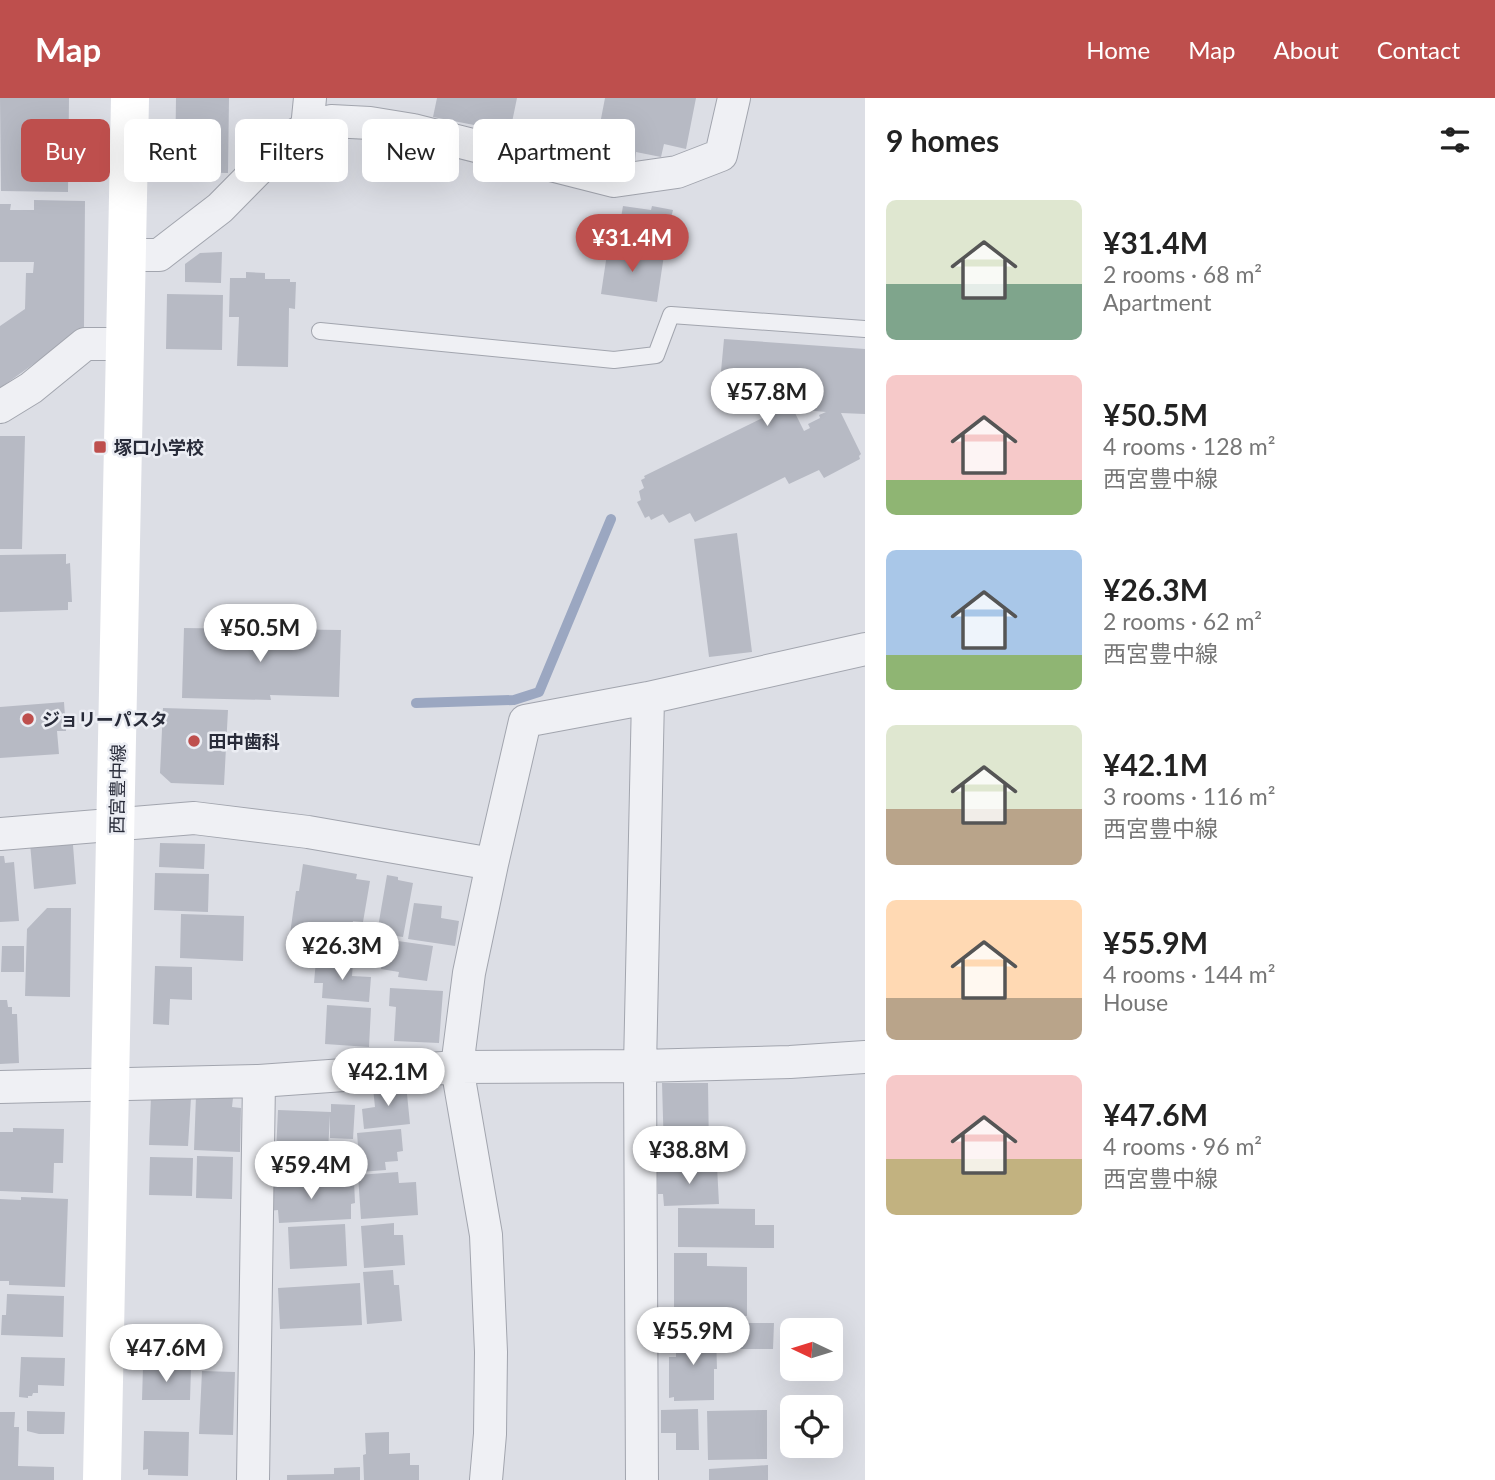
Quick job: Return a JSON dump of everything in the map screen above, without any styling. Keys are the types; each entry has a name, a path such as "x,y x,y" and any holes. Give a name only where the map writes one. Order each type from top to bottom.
{"main road":[{"name":"西宮豊中線","path":"102,1480 130,98"}],"street":[{"path":"127,255 159,255 220,208 288,139 309,113 331,121 392,127 467,143 614,181 677,173 720,155 734,98"},
{"path":"0,407 31,388 85,344 125,344"},
{"path":"486,1480 490,1434 491,1352 486,1235 457,1067 469,973 525,721 648,698 865,649"},
{"path":"642,1480 640,1066 648,698"},
{"path":"0,834 194,818 308,832 492,864"},
{"path":"0,1087 259,1081 457,1067 640,1066 865,1057"},
{"path":"253,1480 259,1081"}],"lane":[{"path":"320,331 614,360 656,355 671,315 865,329"}],"building":[{"path":"0,98 69,98 69,119 21,119 21,182 68,182 68,192 1,191"},
{"path":"176,98 229,98 228,173 221,173 221,119 176,119"},
{"path":"437,98 517,98 513,119 473,119 473,125 459,122 459,119 433,117"},
{"path":"605,98 696,98 686,149 664,144 661,157 636,152 635,163 635,119 601,119"},
{"path":"34,200 85,201 84,328 0,388 0,326 25,309 26,273 33,273 34,262 0,262 0,204 11,204 10,210 34,210"},
{"path":"623,206 651,210 652,206 673,210 671,218 675,219 671,252 667,254 608,245 610,228 619,229"},
{"path":"608,247 664,255 657,302 601,294"},
{"path":"222,252 221,283 185,282 185,264 200,253"},
{"path":"246,272 265,273 265,279 290,279 290,282 296,282 295,309 289,308 288,367 237,366 239,317 229,317 230,278 246,278"},
{"path":"167,294 223,295 222,350 166,349"},
{"path":"724,339 865,349 865,414 841,413 861,454 860,459 824,478 819,470 789,484 785,477 695,522 690,513 669,523 663,514 651,520 649,516 645,518 637,502 641,500 639,491 644,488 641,480 644,476 781,409 718,404","holes":["793,409 826,412 808,424 810,428 804,431"]},
{"path":"0,436 25,436 22,549 0,549"},
{"path":"737,533 752,652 709,657 694,539"},
{"path":"66,554 66,564 70,563 72,602 68,602 68,610 0,612 0,555"},
{"path":"184,628 258,629 257,650 269,650 269,629 341,630 339,697 270,695 271,700 182,698"},
{"name":"ジョリーパスタ","path":"64,702 66,731 57,731 59,754 0,758 0,707"},
{"name":"田中歯科","path":"163,708 228,710 224,785 171,783 160,773"},
{"path":"69,840 73,845 76,884 34,889 30,843"},
{"path":"160,843 205,844 204,869 159,867"},
{"path":"0,856 4,856 5,863 14,862 19,921 0,922"},
{"path":"303,864 357,874 356,879 370,881 363,922 353,921 349,945 290,934"},
{"path":"155,873 209,874 208,912 154,910"},
{"path":"387,875 413,883 403,937 377,933"},
{"path":"414,903 442,906 441,918 459,921 455,946 408,939"},
{"path":"47,908 71,908 70,997 25,996 27,929"},
{"path":"181,914 244,916 243,961 180,958"},
{"path":"377,938 433,946 427,981 398,977 399,972 381,969 383,954 375,953"},
{"path":"2,946 24,946 24,972 1,972"},
{"path":"316,960 353,963 352,976 371,977 369,1002 322,998 323,983 314,983"},
{"path":"155,966 192,967 192,1000 170,999 169,1025 153,1024"},
{"path":"390,988 443,991 439,1043 394,1041 396,1007 389,1006"},
{"path":"0,1000 7,1000 8,1007 12,1007 12,1014 17,1014 19,1063 0,1064"},
{"path":"327,1005 371,1008 369,1047 325,1044"},
{"path":"662,1083 708,1083 709,1151 664,1152"},
{"path":"406,1084 410,1124 364,1129 362,1109 375,1107 373,1088"},
{"path":"196,1096 233,1098 232,1107 241,1108 240,1152 194,1150"},
{"path":"151,1097 191,1098 188,1146 149,1145"},
{"path":"331,1104 355,1105 353,1139 330,1138 330,1115 328,1151 324,1151 323,1175 295,1173 294,1178 275,1178 275,1182 265,1182 266,1152 276,1152 278,1110 331,1112"},
{"path":"13,1128 64,1129 63,1163 54,1163 53,1193 0,1191 0,1132 13,1132"},
{"path":"401,1129 403,1151 397,1152 398,1161 385,1162 386,1170 360,1172 357,1133"},
{"path":"197,1156 233,1157 232,1199 196,1198"},
{"path":"150,1157 193,1158 192,1196 149,1195"},
{"path":"717,1166 719,1204 664,1206 663,1194 658,1194 657,1168"},
{"path":"398,1172 399,1183 416,1182 418,1215 361,1219 358,1175"},
{"path":"354,1181 355,1203 351,1204 351,1219 279,1223 278,1210 268,1211 266,1184"},
{"path":"21,1197 68,1199 65,1287 9,1285 9,1281 0,1281 0,1199 21,1200"},
{"path":"678,1208 755,1209 755,1225 774,1225 774,1248 678,1247"},
{"path":"394,1223 394,1235 403,1235 405,1265 364,1268 361,1226"},
{"path":"345,1224 347,1266 290,1269 288,1227"},
{"path":"674,1253 707,1253 707,1266 747,1267 747,1316 720,1316 720,1308 674,1308"},
{"path":"393,1270 394,1285 399,1285 402,1321 367,1324 363,1272"},
{"path":"360,1283 362,1325 280,1329 278,1288"},
{"path":"7,1294 64,1296 63,1337 1,1335"},
{"path":"731,1323 774,1323 773,1349 731,1349"},
{"path":"686,1330 706,1330 706,1336 716,1335 714,1400 674,1401 674,1397 669,1398 669,1357 676,1357 676,1336 687,1336"},
{"path":"21,1357 65,1358 64,1386 38,1385 38,1393 33,1393 28,1398 19,1397"},
{"path":"143,1367 191,1368 190,1400 142,1400"},
{"path":"202,1371 235,1372 233,1435 199,1434"},
{"path":"698,1409 699,1450 676,1450 676,1433 661,1433 661,1410"},
{"path":"767,1410 767,1459 708,1460 707,1411"},
{"path":"27,1411 65,1412 64,1434 27,1431"},
{"path":"0,1412 15,1412 14,1427 19,1427 18,1466 54,1467 54,1480 0,1480"},
{"path":"144,1431 189,1432 188,1476 148,1475 148,1469 143,1470"},
{"path":"389,1432 389,1454 410,1453 410,1465 419,1465 419,1480 364,1480 365,1433"},
{"path":"768,1465 768,1480 709,1480 709,1469"},
{"path":"360,1467 360,1480 287,1480 287,1475 334,1474 334,1468"}],"waterway":[{"path":"416,703 514,700 539,692 611,519"}],"place":[{"name":"塚口小学校","path":"100,447"},
{"name":"ジョリーパスタ","path":"28,719"},
{"name":"田中歯科","path":"194,741"}]}
